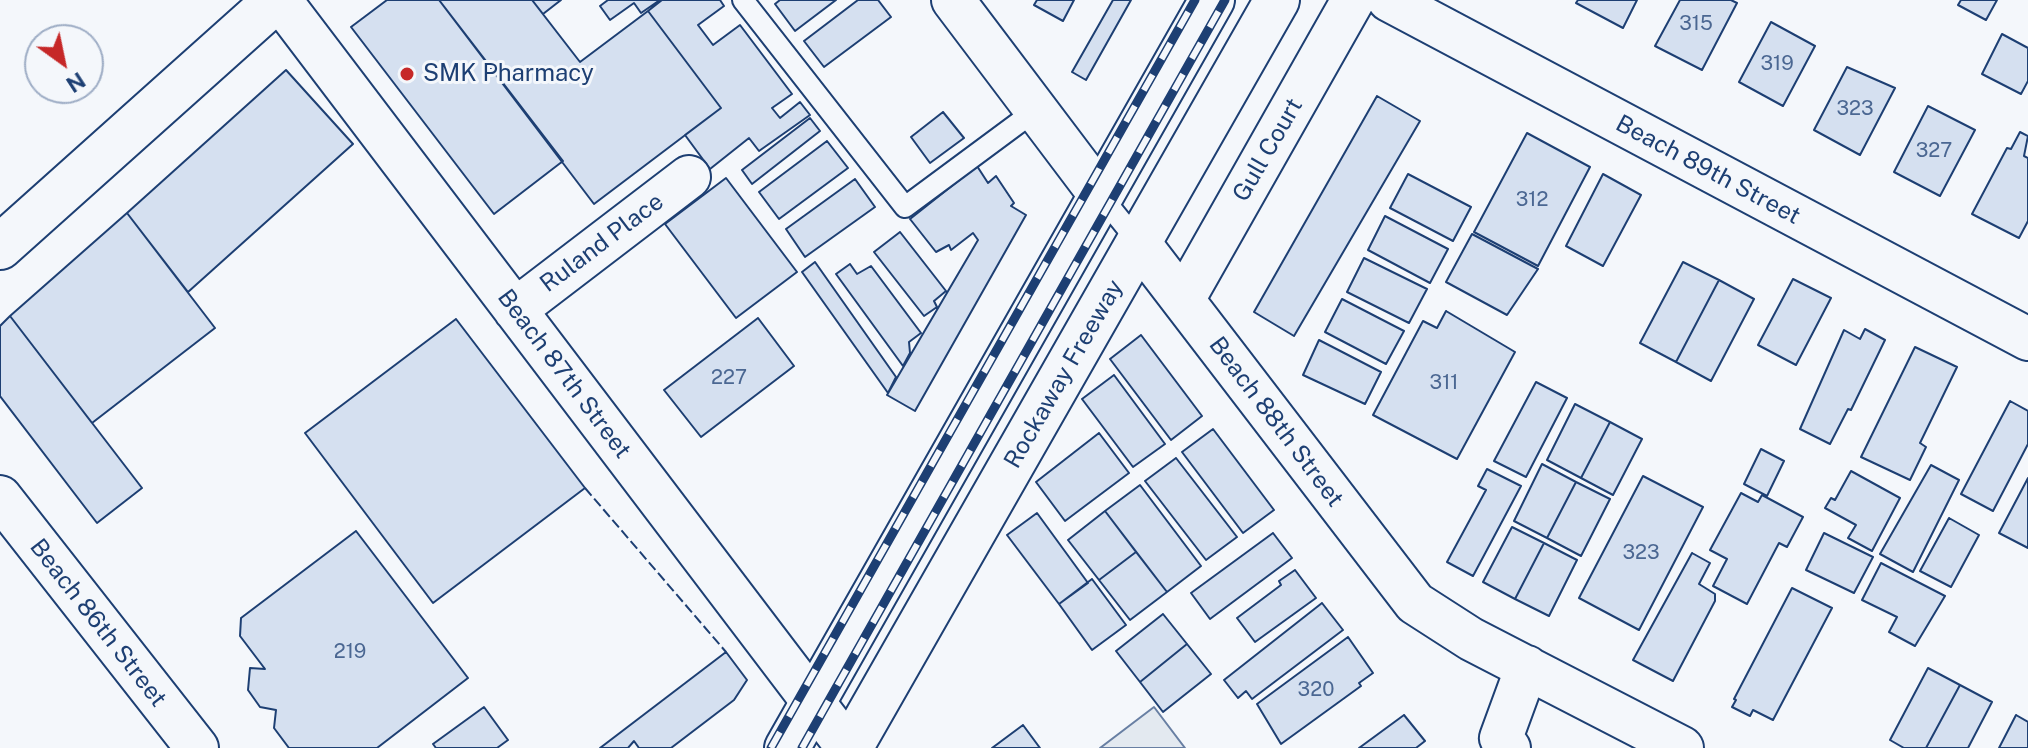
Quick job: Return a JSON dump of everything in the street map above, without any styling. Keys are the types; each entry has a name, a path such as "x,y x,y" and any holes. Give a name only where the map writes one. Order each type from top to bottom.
{"street":[{"path":"0,247 278,0"},
{"name":"Beach 87th Street","path":"278,0 849,748"},
{"name":"Beach 88th Street","path":"953,0 1101,196"},
{"path":"787,748 1212,0"},
{"name":"Rockaway Freeway","path":"849,748 1277,0"},
{"name":"Gull Court","path":"1183,300 1353,0"},
{"name":"Beach 89th Street","path":"1389,0 2028,339"},
{"name":"Ruland Place","path":"515,310 689,177"},
{"name":"Beach 88th Street","path":"1139,243 1415,603 1450,628 1682,748"},
{"name":"Beach 86th Street","path":"0,497 197,748"},
{"path":"1509,748 1501,738 1527,667"}],"lane":[{"path":"743,0 905,207 1036,110"},
{"name":"Beach 88th Street","path":"1101,196 1139,243"}],"shaded area":[{"path":"1154,707 1185,748 1100,748"}],"building":[{"path":"387,0 439,0 563,161 494,214 351,27"},
{"path":"439,0 532,0 580,62 648,11 721,108 594,204"},
{"path":"532,0 561,0 543,14"},
{"path":"608,0 660,0 641,13 634,3 610,20 600,6"},
{"path":"662,0 720,0 724,6 698,25 713,45 740,25 792,94 772,108 780,118 800,102 810,115 759,151 749,138 710,169 685,135 721,108 648,11"},
{"path":"780,0 836,0 795,31 775,4"},
{"path":"858,0 878,0 891,17 824,67 804,41"},
{"path":"1037,0 1074,0 1063,21 1034,5"},
{"path":"1113,0 1131,0 1086,80 1072,72"},
{"path":"1578,0 1637,0 1623,28 1576,3"},
{"path":"1680,0 1731,0 1737,3 1702,70 1655,46"},
{"path":"1961,0 1997,0 1986,20 1958,5"},
{"path":"1771,22 1815,46 1783,106 1739,82"},
{"path":"2002,34 2028,48 2028,81 2021,94 1982,74"},
{"path":"1847,67 1895,88 1860,155 1814,130"},
{"path":"286,70 353,144 188,292 127,213"},
{"path":"1377,96 1420,121 1294,336 1254,312"},
{"path":"1928,106 1975,130 1940,196 1894,172"},
{"path":"943,112 964,138 930,163 911,137"},
{"path":"810,118 820,131 752,184 742,170"},
{"path":"2020,132 2028,136 2024,156 2028,158 2028,221 2019,238 1972,214 2007,148 2011,149"},
{"path":"1527,133 1590,167 1538,266 1474,232"},
{"path":"827,141 848,168 779,219 759,192"},
{"path":"977,166 988,183 996,176 1014,203 1011,206 1026,215 915,411 887,395 978,240 973,233 951,250 949,245 936,252 910,219"},
{"path":"1408,174 1471,207 1453,241 1390,208"},
{"path":"1603,174 1641,195 1603,266 1566,246"},
{"path":"726,178 797,272 736,318 665,224"},
{"path":"855,179 875,207 805,257 786,229"},
{"path":"127,213 215,328 92,423 10,316"},
{"path":"1385,216 1448,249 1430,283 1368,250"},
{"path":"900,232 946,291 934,301 937,307 924,316 874,252"},
{"path":"1472,234 1538,269 1507,315 1446,282"},
{"path":"1364,258 1427,289 1409,323 1347,292"},
{"path":"815,262 896,377 888,393 802,272"},
{"path":"1683,262 1719,280 1676,362 1640,343"},
{"path":"850,264 857,274 871,266 921,333 909,342 910,353 903,366 836,274"},
{"path":"1793,279 1831,298 1796,365 1758,345"},
{"path":"1719,280 1754,299 1711,381 1676,362"},
{"path":"1342,299 1404,331 1386,364 1325,332"},
{"path":"1446,311 1515,352 1457,459 1373,415 1423,321 1437,328"},
{"path":"10,316 142,488 97,523 0,396 0,326"},
{"path":"758,318 794,366 701,437 664,390"},
{"path":"456,319 585,488 433,603 305,433"},
{"path":"1865,329 1885,340 1851,410 1848,409 1830,444 1800,429 1844,330 1860,339"},
{"path":"1141,335 1202,416 1171,440 1110,359"},
{"path":"1319,340 1381,372 1365,404 1303,375"},
{"path":"1915,347 1957,367 1920,443 1926,447 1910,480 1861,457"},
{"path":"1114,375 1165,444 1133,467 1082,399"},
{"path":"1536,382 1567,398 1526,477 1494,461"},
{"path":"2010,401 2028,411 2028,444 1993,511 1961,494"},
{"path":"1575,404 1610,422 1581,478 1547,460"},
{"path":"1610,422 1642,439 1613,495 1581,478"},
{"path":"1213,429 1274,510 1243,533 1182,452"},
{"path":"1099,433 1129,473 1065,521 1036,482"},
{"path":"1761,449 1784,461 1767,496 1744,484"},
{"path":"1176,458 1237,537 1206,560 1145,481"},
{"path":"1542,464 1576,482 1547,538 1514,521"},
{"path":"1931,465 1959,480 1913,572 1880,554"},
{"path":"1487,469 1521,486 1473,576 1447,562 1486,490 1478,486"},
{"path":"1851,471 1900,498 1872,551 1848,538 1856,525 1825,508 1831,498 1835,500"},
{"path":"1643,476 1703,507 1639,630 1579,598"},
{"path":"2028,478 2028,548 1999,533"},
{"path":"1576,482 1610,499 1581,556 1547,538"},
{"path":"1140,485 1201,566 1167,592 1105,511"},
{"path":"1741,493 1758,502 1762,495 1803,517 1787,547 1779,543 1747,604 1713,586 1727,559 1710,550"},
{"path":"1105,511 1136,552 1099,580 1068,540"},
{"path":"1037,513 1088,583 1059,604 1007,535"},
{"path":"1949,518 1979,535 1951,587 1920,571"},
{"path":"1512,527 1544,543 1515,599 1483,582"},
{"path":"356,531 468,678 377,748 289,748 274,728 276,710 260,707 248,690 250,668 265,669 240,636 241,618"},
{"path":"1273,533 1292,558 1210,619 1191,593"},
{"path":"1824,533 1873,557 1854,593 1806,570"},
{"path":"1544,543 1577,560 1549,616 1515,599"},
{"path":"1136,552 1167,592 1130,620 1099,580"},
{"path":"1692,553 1710,563 1699,584 1715,594 1715,601 1673,681 1633,660"},
{"path":"1881,563 1945,596 1915,646 1889,632 1897,617 1862,600"},
{"path":"1295,570 1316,598 1255,642 1237,618 1281,585 1279,581"},
{"path":"1092,579 1126,625 1092,650 1059,604"},
{"path":"1792,588 1832,608 1773,720 1753,710 1750,716 1732,707 1734,699"},
{"path":"1322,603 1343,630 1252,699 1246,691 1238,698 1224,680"},
{"path":"1163,614 1187,644 1140,682 1116,651"},
{"path":"1348,637 1373,673 1359,683 1361,686 1281,744 1257,704"},
{"path":"1187,644 1211,674 1163,712 1140,682"},
{"path":"726,652 747,680 734,700 671,748 639,748 634,741 628,748 600,748"},
{"path":"1928,668 1960,685 1926,748 1904,748 1890,740"},
{"path":"1960,685 1992,702 1968,748 1926,748"},
{"path":"484,707 508,740 497,748 436,748 433,744"},
{"path":"1404,715 1425,741 1416,748 1359,748"},
{"path":"2016,715 2028,722 2028,748 1999,748"},
{"path":"1023,725 1040,748 992,748"}],"railway":[{"path":"771,748 1195,0"},
{"path":"802,748 1225,0"}],"fence":[{"path":"585,488 726,652"}],"place":[{"name":"SMK Pharmacy","path":"407,74"}]}
